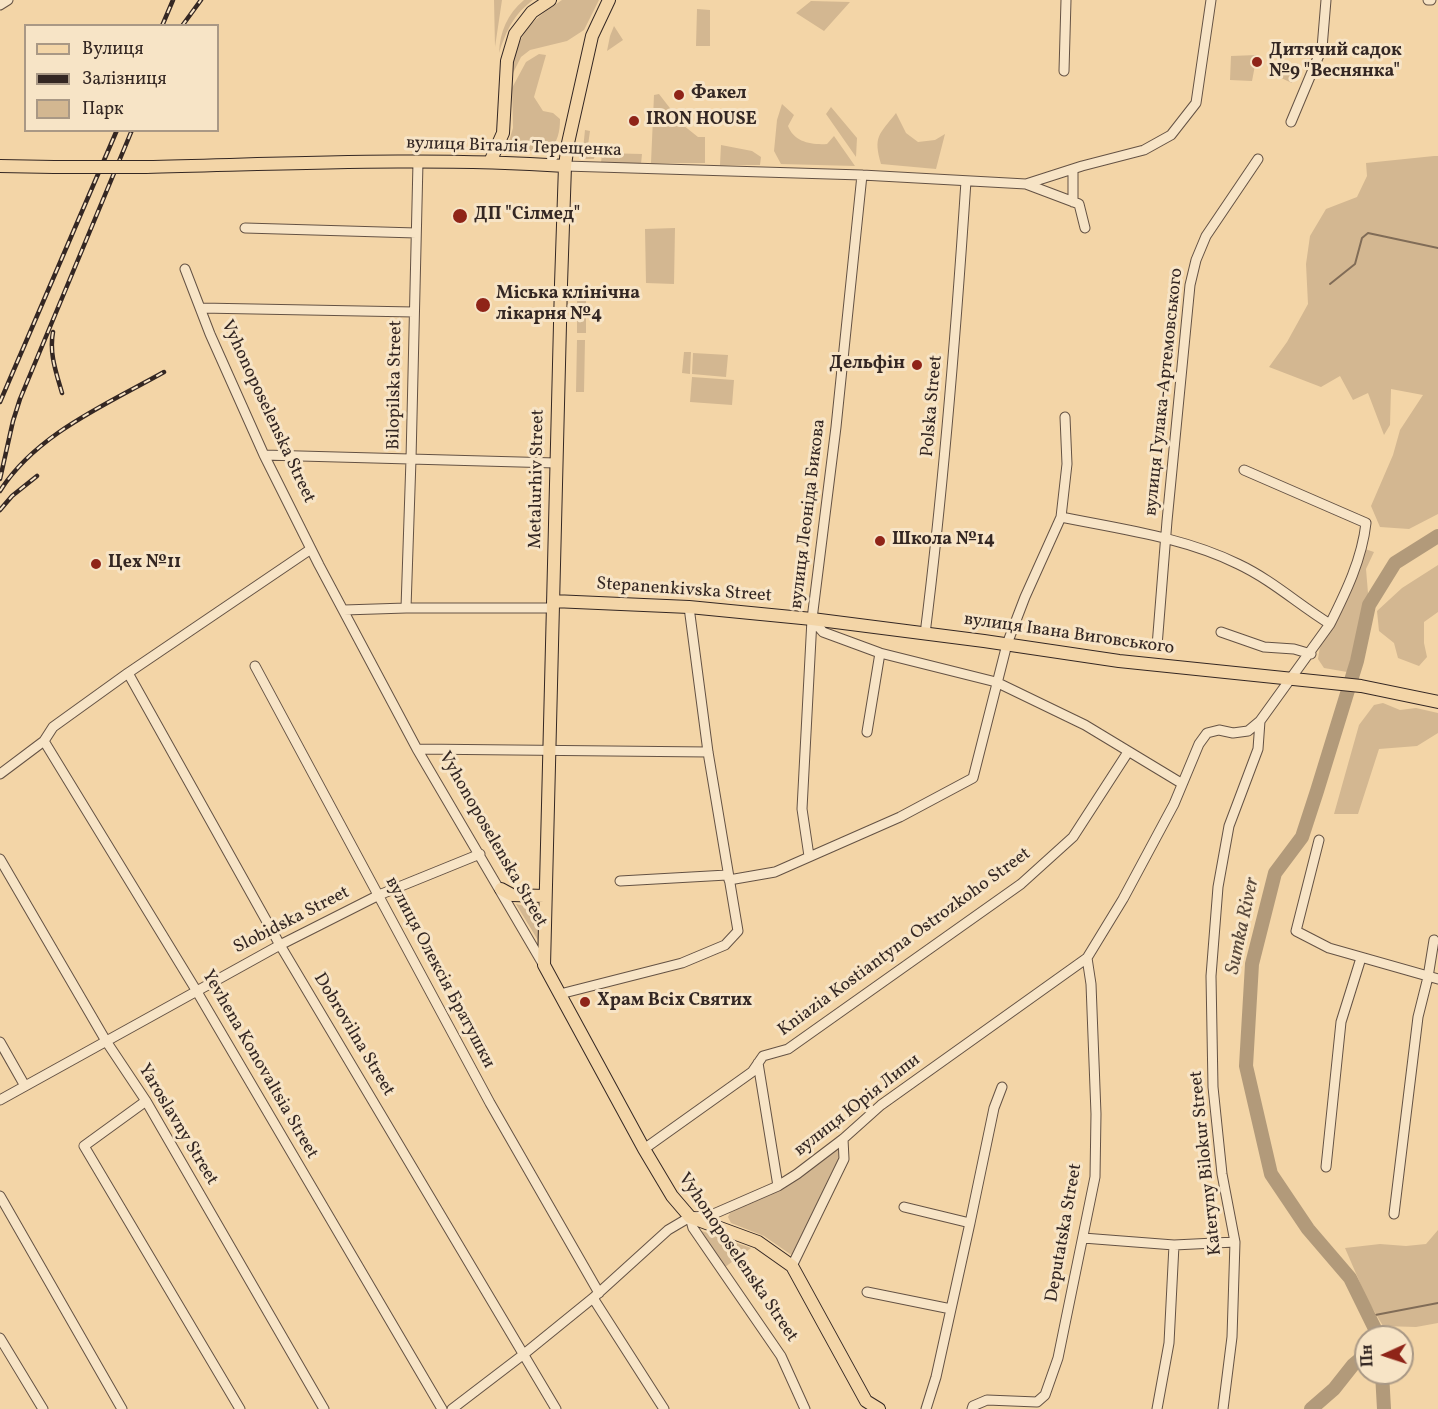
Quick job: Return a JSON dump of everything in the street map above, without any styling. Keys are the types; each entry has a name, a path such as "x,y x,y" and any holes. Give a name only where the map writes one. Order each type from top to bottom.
{"main road":[{"path":"490,162 503,133 507,61 515,34 531,12 550,0"},
{"name":"Metalurhiv Street","path":"544,965 544,896 566,166 568,143 592,36 609,0"},
{"name":"вулиця Віталія Терещенка","path":"0,166 146,167 490,162 566,166"},
{"name":"Stepanenkivska Street","path":"553,605 689,607 812,619"},
{"name":"вулиця Івана Виговського","path":"812,619 1007,644 1119,662 1361,686 1438,702"},
{"path":"501,890 512,895 544,896"},
{"name":"Vyhonoposelenska Street","path":"544,965 644,1149 672,1196 690,1217"},
{"path":"690,1217 758,1242 792,1266 866,1401 879,1409"}],"street":[{"path":"0,5 8,0"},
{"path":"1064,71 1066,0"},
{"name":"вулиця Віталія Терещенка","path":"1026,184 1144,150 1171,135 1196,103 1211,0"},
{"path":"1291,122 1322,48 1326,0"},
{"name":"вулиця Гулака-Артемовського","path":"1157,646 1190,285 1196,260 1206,236 1258,159"},
{"name":"Bilopilska Street","path":"406,608 418,162"},
{"name":"вулиця Віталія Терещенка","path":"566,166 598,169 862,175 1026,184 1073,202"},
{"path":"1073,170 1073,202 1079,204 1085,228"},
{"name":"вулиця Леоніда Бикова","path":"809,856 802,809 812,619 838,408 862,175"},
{"name":"Polska Street","path":"925,633 945,462 966,181"},
{"path":"245,228 416,233"},
{"name":"Vyhonoposelenska Street","path":"185,269 210,334 264,455 311,549 417,749 544,965"},
{"path":"201,308 414,312"},
{"path":"620,881 728,878 775,872 900,817 973,778 1007,644 1025,597 1061,517 1067,464 1065,417"},
{"path":"264,455 556,463"},
{"path":"1244,470 1366,523 1364,544 1348,588 1330,624 1311,654 1260,722"},
{"path":"1061,517 1166,538 1238,563 1272,582 1305,609 1330,624"},
{"path":"0,774 44,741 53,727 311,549"},
{"name":"Stepanenkivska Street","path":"344,610 553,605"},
{"path":"560,994 682,963 725,945 738,931 708,752 689,607"},
{"path":"812,619 823,632 880,653 996,682 1084,725 1181,783"},
{"path":"1221,632 1264,647 1294,649 1311,654"},
{"path":"867,732 880,653"},
{"name":"вулиця Олексія Братушки","path":"255,666 596,1296 664,1409"},
{"name":"Dobrovilna Street","path":"128,674 280,945 556,1409"},
{"name":"вулиця Юрія Липи","path":"452,1409 596,1296 668,1230 690,1217 709,1216 778,1186 798,1174 881,1105 1087,958 1128,890 1174,804 1199,744 1207,733 1219,730 1233,733 1248,731 1260,722"},
{"name":"Kateryny Bilokur Street","path":"1223,1409 1232,1337 1235,1242 1222,1174 1213,1087 1211,976 1218,887 1229,826 1258,748 1260,722"},
{"name":"Yevhena Konovaltsia Street","path":"44,741 196,990 442,1409"},
{"path":"417,749 708,752"},
{"name":"Kniazia Kostiantyna Ostrozkoho Street","path":"644,1149 752,1072 763,1056 788,1049 1021,884 1073,837 1128,752"},
{"path":"1319,840 1296,931 1329,948 1433,978"},
{"name":"Slobidska Street","path":"0,1100 280,945 379,896 480,854"},
{"name":"Yaroslavny Street","path":"0,859 106,1041 146,1101 324,1409"},
{"path":"1394,1214 1418,1017 1433,978 1434,940"},
{"name":"Deputatska Street","path":"972,1409 973,1406 987,1400 1037,1402 1045,1395 1059,1358 1095,1177 1096,1114 1091,984 1087,958"},
{"path":"1326,1167 1341,1022 1361,958"},
{"path":"0,1042 25,1086"},
{"path":"758,1063 778,1186"},
{"path":"926,1409 936,1377 994,1108 1002,1087"},
{"path":"146,1101 84,1146 240,1409"},
{"path":"792,1266 844,1159 843,1138"},
{"path":"0,1196 122,1409"},
{"path":"904,1207 970,1223"},
{"name":"Vyhonoposelenska Street","path":"690,1217 693,1228 781,1356 805,1409"},
{"path":"1083,1238 1174,1245 1235,1242"},
{"path":"1156,1409 1168,1343 1174,1245"},
{"path":"867,1292 951,1309"},
{"path":"0,1338 43,1409"}],"green space":[{"path":"494,0 502,0 495,47"},
{"path":"524,0 533,0 511,24 499,53 506,24 513,11"},
{"path":"562,0 599,0 584,30 567,41 530,50 521,57 511,77 517,50 526,31 540,16"},
{"path":"811,1 850,2 824,31 796,13"},
{"path":"697,9 710,10 710,46 696,46"},
{"path":"614,26 623,40 607,51 610,36"},
{"path":"539,54 546,55 534,97 543,111 553,113 560,119 558,136 548,151 506,151 513,128 512,88 526,62"},
{"path":"1257,55 1252,81 1230,80 1231,56"},
{"path":"1298,63 1292,83 1281,78 1287,66"},
{"path":"659,94 683,125 698,137 705,137 705,163 651,163 654,95"},
{"path":"782,104 794,115 788,126 794,136 809,143 827,144 834,136 855,166 781,164 774,151 777,120"},
{"path":"831,107 857,138 856,157 826,114"},
{"path":"896,113 906,133 918,142 935,140 945,134 936,169 881,164 879,136"},
{"path":"585,130 590,131 588,145 595,148 594,159 582,159"},
{"path":"721,145 752,151 761,157 760,165 720,165"},
{"path":"602,153 642,154 641,164 601,163"},
{"path":"1438,156 1438,514 1409,529 1380,527 1371,506 1393,455 1400,430 1423,395 1391,389 1390,425 1384,435 1368,393 1353,400 1340,376 1321,387 1269,367 1287,342 1308,304 1306,264 1310,236 1326,209 1357,197 1367,176 1366,163"},
{"path":"675,228 674,284 646,283 645,229"},
{"path":"577,294 586,294 586,333 577,333"},
{"path":"577,340 585,340 584,392 576,392"},
{"path":"684,352 691,352 690,374 682,373"},
{"path":"693,353 728,355 726,377 692,374"},
{"path":"692,377 734,380 732,405 690,402"},
{"path":"1365,549 1374,552 1366,569 1369,605 1353,673 1324,668 1318,659 1322,634"},
{"path":"1438,565 1438,612 1424,622 1427,657 1419,666 1398,658 1394,643 1379,631 1377,611 1402,588"},
{"path":"1383,703 1400,710 1416,708 1438,713 1438,733 1417,746 1379,749 1358,814 1334,814 1359,725 1374,705"},
{"path":"516,904 533,908 538,913 539,942"},
{"path":"838,1149 840,1158 793,1256 764,1236 731,1223 728,1217 730,1213 791,1183"},
{"path":"699,1230 751,1248 725,1267"},
{"path":"1438,1230 1438,1323 1416,1327 1414,1325 1382,1325 1367,1299 1345,1248 1380,1244 1406,1246 1426,1244"}],"waterway":[{"path":"1330,284 1355,264 1362,238 1368,233 1438,248"},
{"name":"Sumka River","path":"1373,1325 1350,1278 1308,1229 1271,1174 1246,1066 1252,964 1275,873 1302,837 1317,791 1357,661 1369,605 1395,563 1438,536"},
{"path":"1370,1316 1438,1303"},
{"path":"1311,1409 1334,1389 1354,1364"},
{"name":"Sumka River","path":"1383,1385 1384,1409"}],"railway":[{"path":"163,24 173,0"},
{"path":"183,24 201,0"},
{"path":"0,402 116,132"},
{"path":"0,479 20,399 131,132"},
{"path":"53,332 55,370 62,393"},
{"path":"0,491 15,471 53,437 74,422 164,372"},
{"path":"0,510 12,496 37,476"}],"place":[{"name":"Дитячий садок №9 \"Веснянка\"","path":"1257,62"},
{"name":"Факел","path":"679,95"},
{"name":"IRON HOUSE","path":"634,121"},
{"name":"ДП \"Сілмед\"","path":"460,216"},
{"name":"Міська клінічна лікарня №4","path":"483,305"},
{"name":"Дельфін","path":"917,365"},
{"name":"Школа №14","path":"880,541"},
{"name":"Цех №11","path":"96,564"},
{"name":"Храм Всіх Святих","path":"585,1002"}]}
